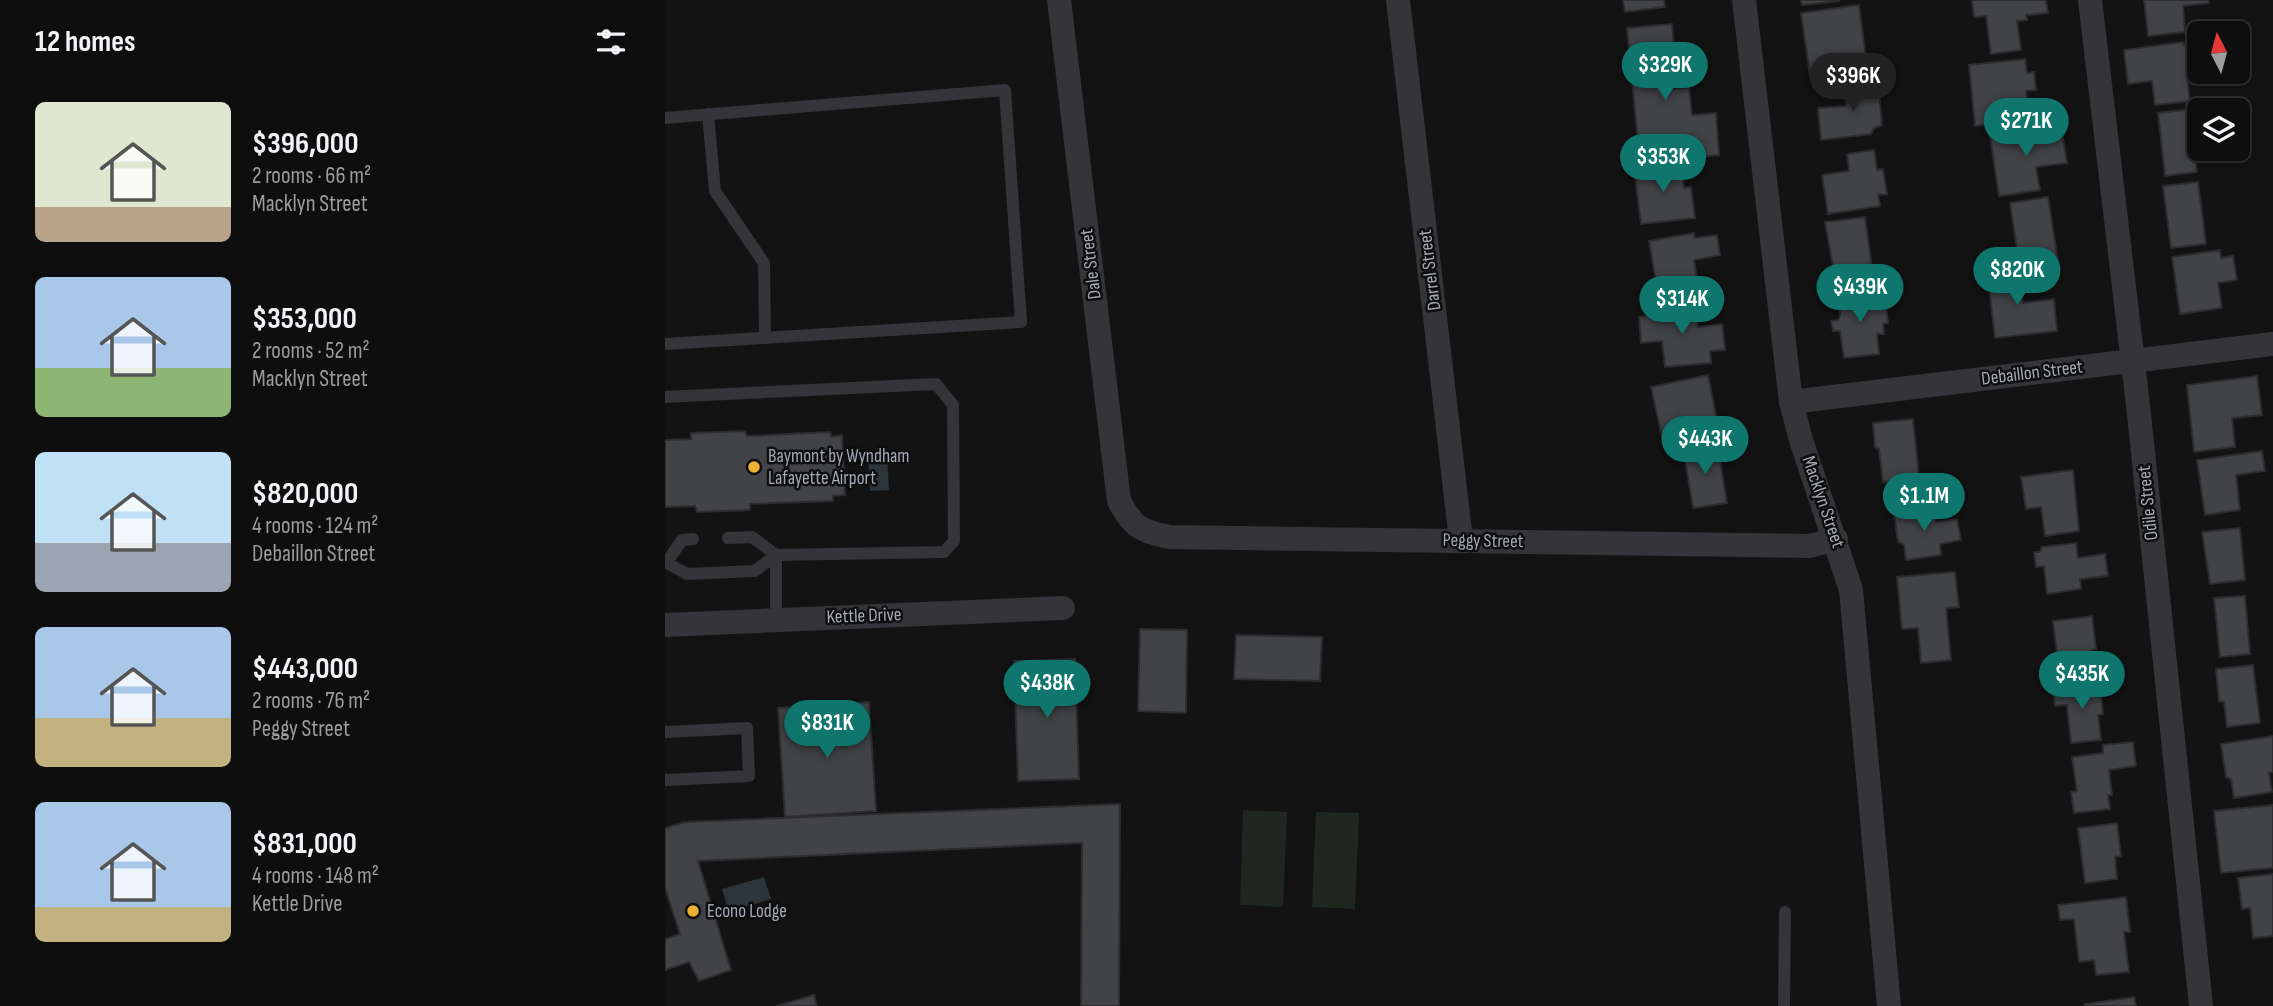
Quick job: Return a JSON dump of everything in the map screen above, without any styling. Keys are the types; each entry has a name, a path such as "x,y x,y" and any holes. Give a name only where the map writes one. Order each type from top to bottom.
{"street":[{"name":"Dale Street","path":"1059,0 1119,501 1132,524"},
{"name":"Darrel Street","path":"1398,0 1461,540"},
{"name":"Macklyn Street","path":"1744,0 1791,402 1851,590 1888,1006"},
{"name":"Odile Street","path":"2089,0 2138,405 2201,1006"},
{"name":"Debaillon Street","path":"1791,402 2273,344"},
{"name":"Peggy Street","path":"1132,524 1149,533 1169,537 1810,545 1836,538"},
{"name":"Kettle Drive","path":"665,625 1063,608"}],"lane":[{"path":"665,118 1005,90 1021,322 665,344"},
{"path":"708,114 715,191 764,263 765,338"},
{"path":"665,397 936,384 953,405 954,541 944,552 776,555 755,570 687,574 666,562 682,540 693,540"},
{"path":"728,538 753,537 776,555"},
{"path":"776,555 776,620"},
{"path":"665,732 747,728 749,776 665,780"},
{"path":"1784,1006 1785,912"}],"shaded area":[{"path":"887,452 889,490 870,491 868,453"},
{"path":"1243,810 1287,812 1283,907 1240,905"},
{"path":"1316,812 1359,813 1355,909 1312,907"},
{"path":"764,877 771,899 729,912 722,889"}],"building":[{"path":"1623,0 1664,0 1665,7 1625,12"},
{"path":"1801,0 1839,0 1839,1 1802,5"},
{"path":"1972,0 2046,0 2048,13 2026,15 2027,20 2017,21 2021,50 1991,54 1986,16 1974,17"},
{"path":"2144,0 2208,0 2209,3 2183,6 2185,32 2148,36"},
{"path":"1859,5 1867,67 1810,75 1801,13"},
{"path":"1672,24 1675,60 1671,60 1674,89 1689,88 1692,115 1716,113 1719,155 1640,163 1627,28"},
{"path":"2183,42 2187,45 2186,69 2190,98 2187,101 2155,105 2152,81 2128,84 2124,50"},
{"path":"2025,59 2027,73 2034,72 2036,90 2026,91 2029,120 1975,126 1969,65"},
{"path":"1878,81 1882,125 1874,128 1871,134 1821,140 1818,108 1846,106 1844,84"},
{"path":"2187,110 2187,161 2196,161 2197,172 2165,176 2158,113"},
{"path":"2061,126 2067,163 2036,167 2040,190 1999,196 1990,136"},
{"path":"1874,150 1877,170 1883,169 1887,194 1878,195 1880,206 1828,214 1822,175 1849,171 1847,154"},
{"path":"1681,162 1684,188 1691,187 1695,218 1641,224 1634,168"},
{"path":"2198,182 2206,244 2171,248 2163,186"},
{"path":"2048,197 2058,262 2020,268 2010,203"},
{"path":"1865,217 1874,282 1837,287 1825,222"},
{"path":"1694,233 1695,238 1717,235 1720,255 1694,260 1698,285 1658,292 1649,241"},
{"path":"2220,250 2221,258 2233,256 2237,280 2218,283 2222,308 2180,314 2172,257"},
{"path":"2019,267 2023,303 2054,299 2057,331 1995,338 1987,271"},
{"path":"1864,293 1869,300 1885,298 1888,323 1883,324 1884,334 1877,334 1879,354 1844,358 1840,331 1833,331 1831,321 1838,320 1840,315 1839,294"},
{"path":"1699,305 1698,327 1722,324 1725,350 1710,351 1711,363 1665,367 1662,341 1641,343 1639,317 1663,314 1662,309"},
{"path":"1708,375 1718,426 1662,437 1651,387"},
{"path":"2257,376 2262,415 2232,418 2235,447 2194,452 2187,385"},
{"path":"1913,419 1919,477 1883,482 1873,423"},
{"name":"Baymont by Wyndham Lafayette Airport","path":"745,431 747,436 830,432 832,437 842,435 845,495 833,496 833,501 750,504 750,510 697,512 695,506 665,507 665,440 691,439 691,433"},
{"path":"1717,443 1727,503 1693,508 1683,448"},
{"path":"2262,451 2265,471 2236,475 2240,510 2205,515 2197,460"},
{"path":"2073,470 2079,531 2045,536 2041,507 2026,509 2021,477"},
{"path":"1934,508 1936,522 1957,519 1961,540 1940,544 1941,555 1906,560 1904,545 1898,542 1894,514"},
{"path":"2240,528 2245,580 2210,584 2202,532"},
{"path":"2076,543 2078,558 2105,554 2108,576 2080,579 2081,589 2047,594 2044,566 2036,567 2034,552 2040,552 2042,547"},
{"path":"1955,572 1959,607 1946,608 1951,660 1921,663 1918,628 1902,629 1897,577"},
{"path":"2245,596 2250,654 2220,657 2214,598"},
{"path":"2092,616 2096,649 2092,650 2093,667 2059,671 2053,621"},
{"path":"1140,629 1187,630 1186,713 1138,711"},
{"path":"1236,635 1322,637 1320,681 1234,679"},
{"path":"1075,659 1079,779 1018,781 1014,661"},
{"path":"2253,665 2260,723 2227,727 2224,702 2219,701 2216,669"},
{"path":"2100,684 2103,714 2098,715 2101,740 2071,743 2067,705 2055,706 2053,689"},
{"path":"869,702 876,811 785,817 778,708"},
{"path":"2273,736 2273,772 2269,773 2272,792 2234,798 2231,779 2226,777 2221,744"},
{"path":"2133,742 2136,766 2109,770 2112,795 2108,795 2110,809 2074,813 2071,792 2077,791 2072,757 2103,753 2103,745"},
{"name":"Econo Lodge","path":"1120,804 1119,1006 1081,1006 1082,843 698,861 731,970 699,981 689,962 665,970 665,939 680,934 665,888 665,828 685,822"},
{"path":"2273,805 2273,868 2221,873 2214,811"},
{"path":"2117,823 2121,856 2115,857 2117,879 2085,883 2078,828"},
{"path":"2273,874 2273,936 2253,938 2250,908 2242,909 2238,878"},
{"path":"2126,897 2130,932 2124,932 2129,972 2096,975 2094,960 2079,962 2074,919 2060,920 2058,905"},
{"path":"814,995 817,1006 776,1006"},
{"path":"2134,997 2136,1006 2085,1006 2085,1004"}],"place":[{"name":"Baymont by Wyndham Lafayette Airport","path":"754,467"},
{"name":"Econo Lodge","path":"693,911"}]}
